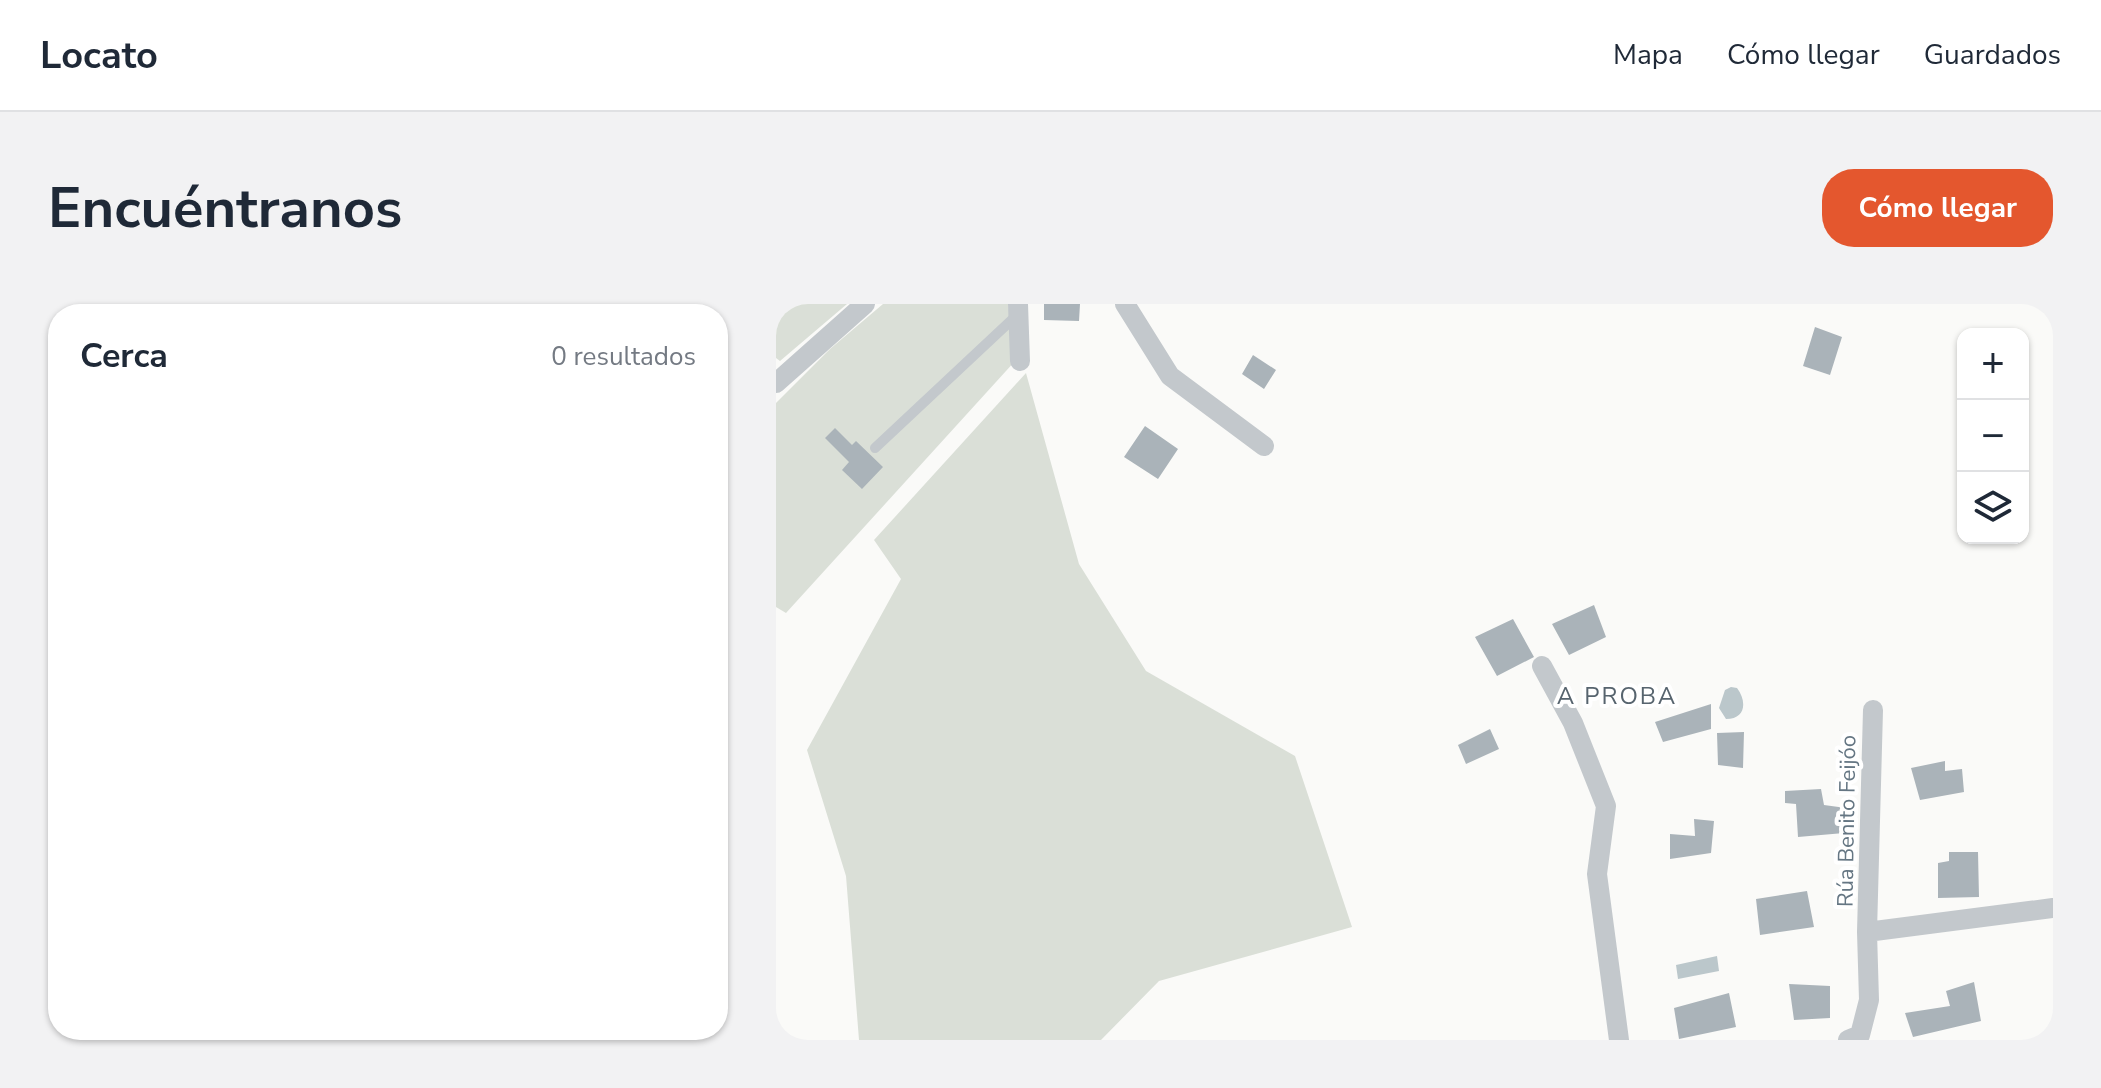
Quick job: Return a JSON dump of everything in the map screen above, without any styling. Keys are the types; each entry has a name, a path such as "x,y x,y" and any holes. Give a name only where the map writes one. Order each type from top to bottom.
{"street":[{"path":"776,383 865,304"},
{"path":"1125,304 1170,376 1264,446"},
{"path":"1019,308 1020,361"},
{"path":"1542,666 1573,723 1606,806 1597,874 1619,1040"},
{"name":"Rúa Benito Feijóo","path":"1848,1040 1860,1035 1869,1000 1867,932 1873,710"},
{"name":"Rúa Benito Feijóo","path":"1867,932 2053,908"}],"lane":[{"path":"875,448 1019,308"}],"shaded area":[{"path":"776,304 847,304 780,361 776,358"},
{"path":"883,304 1008,304 1016,360 786,613 776,607 776,403 830,349"},
{"path":"1026,373 1079,564 1146,671 1295,756 1352,927 1159,981 1101,1040 859,1040 846,876 807,750 901,579 874,540"},
{"path":"1737,688 1740,693 1743,708 1738,716 1726,719 1719,708 1725,690"},
{"path":"1717,956 1719,971 1678,979 1676,965"}],"building":[{"path":"1044,304 1080,304 1079,321 1044,320"},
{"path":"1815,327 1842,337 1830,375 1803,366"},
{"path":"1253,355 1276,370 1264,389 1242,374"},
{"path":"1145,426 1178,449 1158,479 1124,457"},
{"path":"835,428 852,445 856,441 883,467 862,489 842,470 849,462 825,438"},
{"path":"1594,605 1606,637 1569,655 1552,624"},
{"path":"1513,619 1534,657 1497,676 1475,637"},
{"path":"1711,704 1711,729 1663,742 1655,722"},
{"path":"1490,729 1499,749 1466,764 1458,745"},
{"path":"1744,732 1743,768 1718,765 1717,733"},
{"path":"1945,761 1945,771 1962,769 1964,792 1920,800 1911,768"},
{"path":"1821,789 1824,805 1846,808 1844,833 1798,837 1796,804 1785,803 1785,791"},
{"path":"1694,819 1714,821 1711,853 1670,859 1670,834 1695,836"},
{"path":"1949,852 1978,852 1979,897 1938,898 1938,863 1949,861"},
{"path":"1807,891 1814,927 1760,935 1756,899"},
{"path":"1974,982 1981,1021 1913,1037 1905,1013 1950,1006 1946,991"},
{"path":"1789,984 1830,986 1830,1018 1794,1020"},
{"path":"1729,993 1736,1027 1679,1039 1674,1008"}],"district":[{"name":"A PROBA","path":"1617,696"}]}
